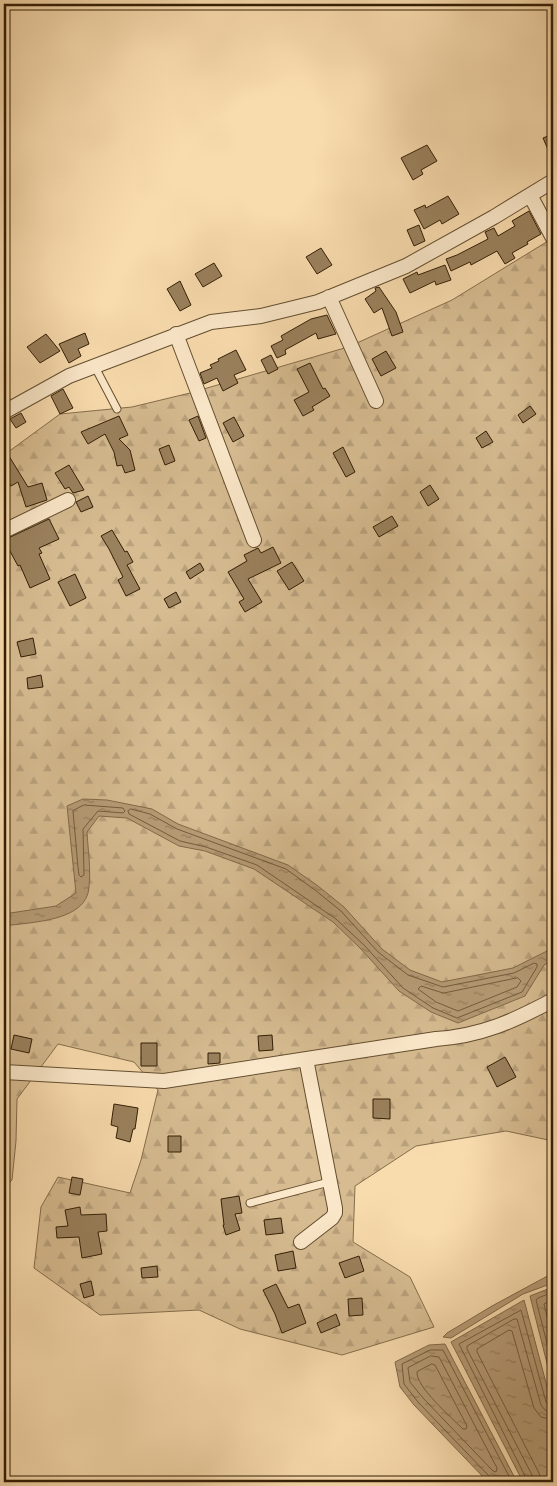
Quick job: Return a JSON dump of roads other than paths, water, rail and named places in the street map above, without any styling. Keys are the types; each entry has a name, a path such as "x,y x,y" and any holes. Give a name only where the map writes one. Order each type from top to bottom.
{"street":[{"path":"4,412 69,376 176,334 211,322 261,316 318,302 406,266 553,181"},
{"path":"530,195 553,238"},
{"path":"329,297 376,401"},
{"path":"176,334 254,540"},
{"path":"4,531 68,500"},
{"path":"4,1072 164,1081 306,1058 461,1037 488,1030 553,1000"},
{"path":"301,1242 332,1218 335,1213 306,1058"}],"lane":[{"path":"95,367 117,409"},
{"path":"250,1203 329,1182"}],"water":[{"path":"83,799 107,800 152,809 178,824 288,865 344,907 382,949 410,970 442,982 513,968 553,948 553,960 544,965 525,996 458,1023 431,1012 399,991 360,948 333,922 254,869 205,851 179,846 127,818 99,816 87,832 90,866 89,887 86,899 79,907 68,914 56,918 4,926 4,914 56,906 76,893 67,806"},
{"path":"553,1273 553,1283 523,1294 451,1338 443,1337 492,1306"},
{"path":"553,1287 553,1387 530,1296"},
{"path":"524,1300 553,1409 553,1482 523,1482 451,1342"},
{"path":"445,1344 517,1482 488,1482 414,1405 400,1387 395,1362 429,1345"}]}
